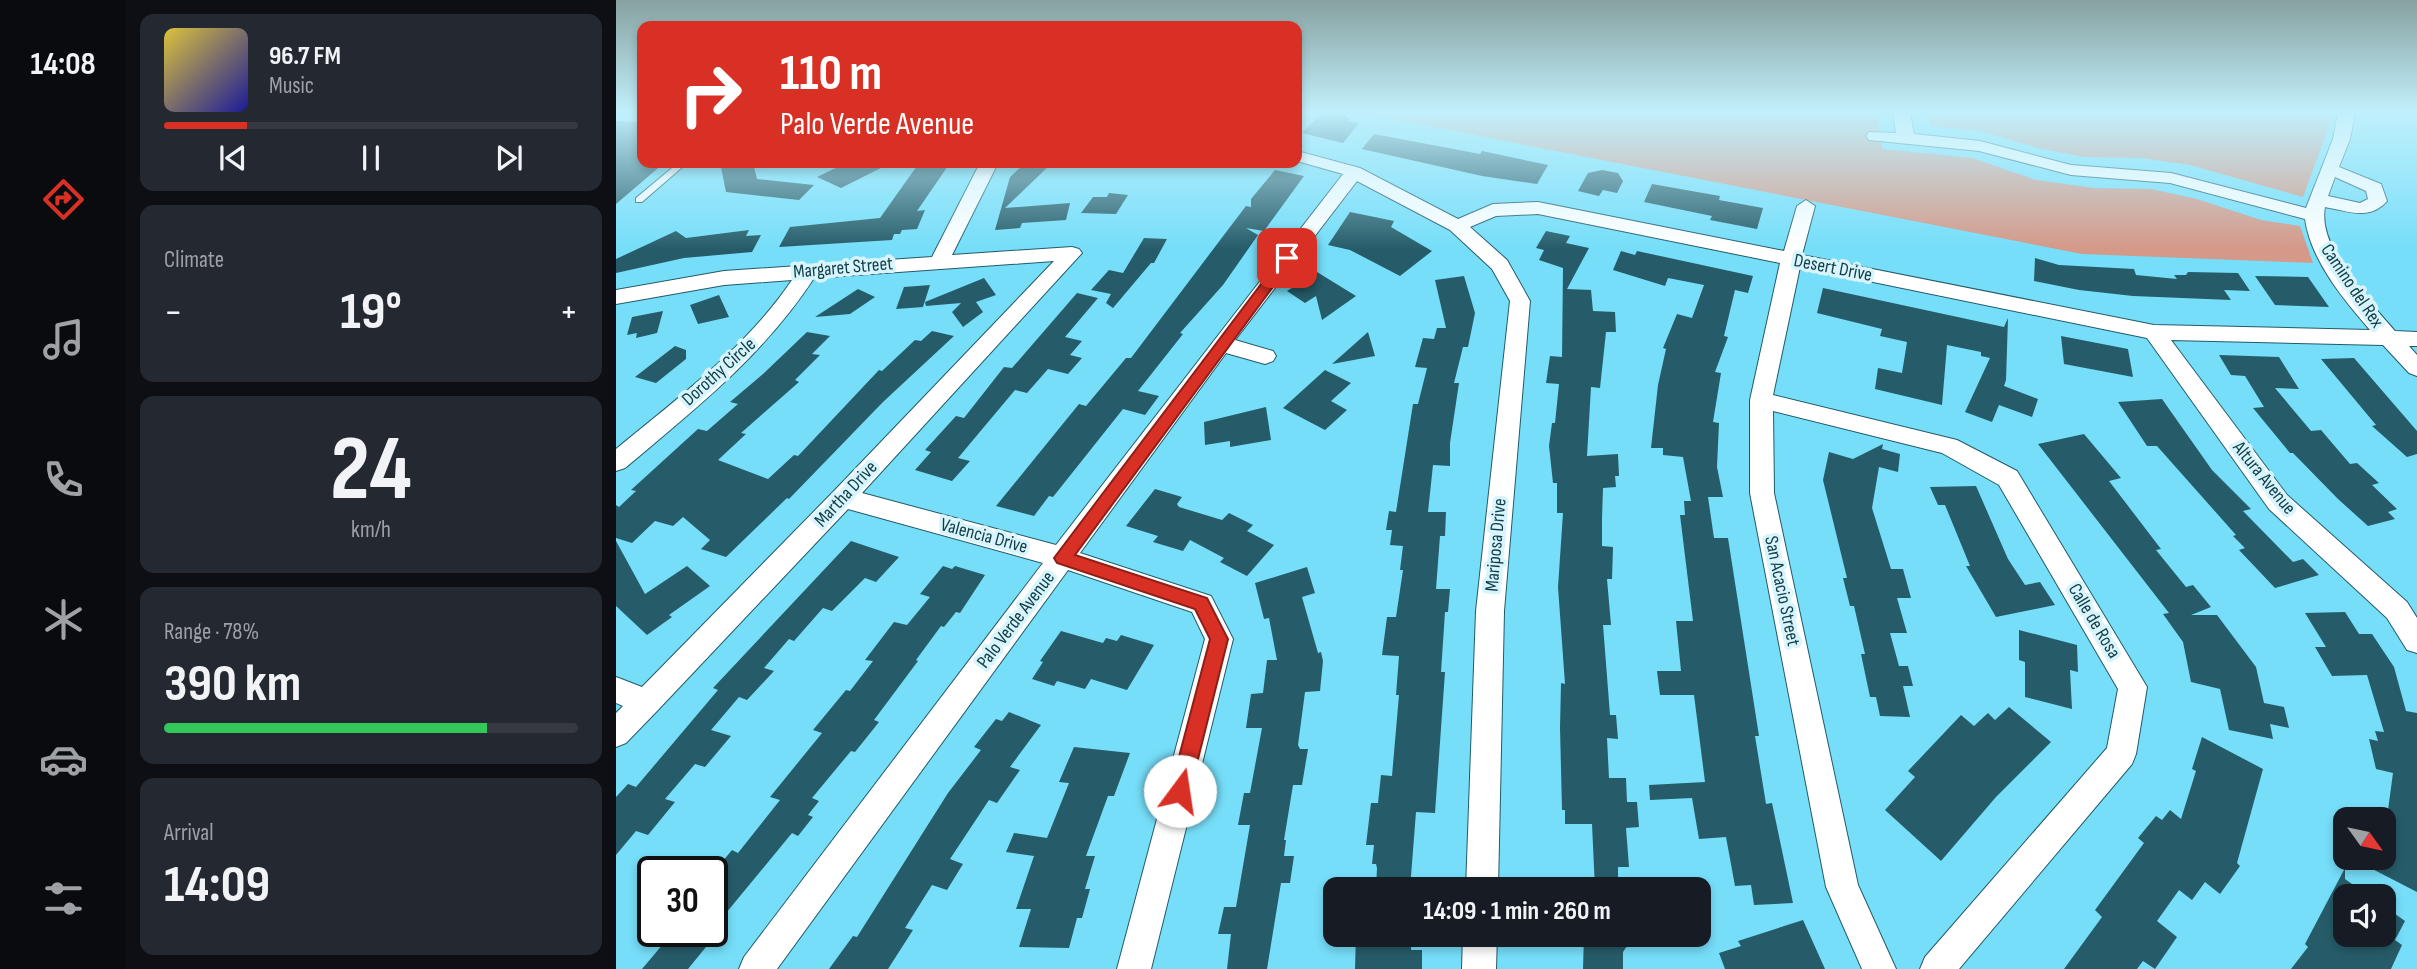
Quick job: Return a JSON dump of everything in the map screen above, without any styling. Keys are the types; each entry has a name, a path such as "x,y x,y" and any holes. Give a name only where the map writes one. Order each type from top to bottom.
{"street":[{"path":"1305,158 1354,172 1457,226"},
{"path":"2026,158 2071,170 2171,178 2317,208 2362,209 2378,201 2374,188 2329,170"},
{"path":"2317,208 2333,158"},
{"path":"940,260 986,168"},
{"name":"Palo Verde Avenue","path":"756,969 1221,345 1354,172"},
{"name":"San Acacio Street","path":"1806,206 1791,260 1761,400 1762,493 1842,887 1880,969"},
{"name":"Desert Drive","path":"1457,226 1493,210 1538,208 2154,332 2417,339"},
{"name":"Camino del Rex","path":"2317,208 2318,234 2331,262 2387,338 2417,368"},
{"name":"Mariposa Drive","path":"1457,226 1500,265 1520,301 1490,611 1482,877"},
{"name":"Margaret Street","path":"616,298 680,284 809,270 1072,253"},
{"name":"Martha Drive","path":"616,733 843,498 1072,253"},
{"name":"Dorothy Circle","path":"616,462 739,358 793,298 809,270"},
{"name":"Altura Avenue","path":"2154,332 2278,502 2397,610 2417,641"},
{"path":"1221,345 1265,356"},
{"name":"Calle de Rosa","path":"1761,400 1949,446 2008,478 2133,687 2121,754 1937,969"},
{"name":"Valencia Drive","path":"843,498 1063,558 1201,604 1219,639 1134,969"},
{"path":"616,690 647,702"},
{"path":"1479,969 1480,947"}],"lane":[{"path":"639,200 677,168"}],"shaded area":[{"path":"1593,158 1973,158 2036,180 2094,188 2151,189 2197,199 2261,220 2300,226 2313,263 2082,254"},
{"path":"2143,158 2317,158 2303,197 2190,165"}],"building":[{"path":"616,158 637,158 637,168 658,168 616,204"},
{"path":"1403,158 1516,158 1548,165 1537,184 1482,176"},
{"path":"721,168 754,168 757,179 814,185 799,200 726,192"},
{"path":"836,168 881,168 841,188 817,177"},
{"path":"915,168 947,168 917,211 925,210 917,229 902,230 900,234 894,234 892,240 779,247 790,227 880,218"},
{"path":"1020,168 1047,168 1005,208 1070,203 1066,220 1022,223 1020,228 995,230 1010,177"},
{"path":"1275,170 1304,176 1264,231 1246,228 1258,235 1223,285 1180,333 1183,334 1138,391 1159,396 1145,415 1123,409 1053,497 1049,496 1034,516 996,506 1079,404 1086,406 1126,358 1131,358 1246,206 1251,207 1251,199"},
{"path":"1602,170 1618,173 1623,181 1617,193 1603,190 1599,196 1578,191 1588,173"},
{"path":"1652,184 1720,196 1719,200 1763,208 1757,229 1710,220 1712,216 1644,202"},
{"path":"1109,193 1128,195 1116,214 1081,213 1093,197 1107,197"},
{"path":"1350,212 1394,221 1391,227 1432,251 1400,276 1350,250 1328,245"},
{"path":"749,230 746,236 761,235 752,252 684,258 616,273 616,259 676,231 686,238"},
{"path":"1546,231 1570,236 1566,243 1589,248 1567,289 1591,290 1593,311 1615,312 1616,332 1606,332 1600,388 1591,387 1587,456 1618,454 1619,476 1615,476 1616,487 1603,488 1602,519 1602,546 1613,547 1612,579 1607,579 1611,625 1603,625 1610,715 1616,715 1618,739 1607,738 1609,778 1626,778 1627,802 1637,802 1639,827 1626,828 1629,867 1618,867 1618,877 1594,877 1592,824 1565,824 1565,810 1562,810 1561,683 1565,684 1558,587 1563,513 1557,513 1557,483 1553,483 1549,446 1552,423 1555,423 1559,384 1546,383 1550,356 1562,357 1563,268 1539,260 1544,250 1536,248"},
{"path":"1144,238 1167,239 1154,263 1151,263 1113,308 1106,303 1111,294 1091,290 1109,270 1123,273"},
{"path":"1621,251 1635,255 1637,251 1753,276 1748,293 1735,290 1724,336 1728,337 1715,372 1721,373 1713,422 1719,423 1717,467 1723,497 1708,497 1714,538 1728,538 1759,736 1755,736 1766,804 1772,803 1793,903 1754,905 1751,885 1735,886 1726,837 1699,839 1692,798 1650,800 1649,785 1705,782 1694,695 1660,695 1657,671 1681,671 1676,621 1693,621 1680,515 1685,515 1684,501 1691,501 1683,457 1663,455 1663,448 1651,448 1658,385 1666,349 1663,348 1677,314 1692,318 1704,285 1668,278 1665,286 1613,270"},
{"path":"2035,258 2059,265 2134,269 2136,275 2177,279 2174,275 2186,275 2188,272 2238,273 2250,291 2224,290 2231,300 2133,296 2079,290 2034,281"},
{"path":"1317,272 1356,296 1322,320 1316,296 1305,303 1287,291"},
{"path":"1464,276 1475,313 1468,347 1463,347 1454,383 1459,383 1450,443 1450,466 1433,465 1428,512 1446,512 1445,536 1440,536 1436,589 1450,589 1448,612 1445,612 1441,672 1445,672 1435,813 1416,812 1411,877 1377,877 1376,864 1372,864 1374,845 1366,845 1371,803 1378,803 1381,775 1392,776 1399,695 1396,695 1399,656 1382,655 1387,617 1396,617 1403,570 1400,570 1403,546 1390,545 1392,530 1386,530 1389,511 1396,512 1413,404 1418,404 1427,368 1415,367 1423,338 1434,339 1437,328 1446,328 1435,280"},
{"path":"2255,276 2308,277 2329,307 2275,305"},
{"path":"984,278 996,295 976,302 983,312 963,327 952,312 961,303 926,306 925,302"},
{"path":"930,285 923,307 896,309 904,287"},
{"path":"1823,288 2004,327 2008,318 2004,386 2038,399 2032,417 1999,405 1992,422 1965,412 1990,358 1981,356 1981,352 1947,345 1942,405 1875,389 1878,368 1902,373 1907,342 1880,336 1882,329 1817,313"},
{"path":"858,289 875,297 850,314 815,317"},
{"path":"1077,293 1098,298 1065,337 1082,341 1070,355 1082,358 1068,374 1048,369 1027,393 1015,390 958,458 970,461 952,481 915,470 931,452 925,450 956,416 964,418 1004,367 1012,368"},
{"path":"719,295 729,317 698,324 690,305"},
{"path":"663,311 657,333 636,338 637,333 627,335 632,317"},
{"path":"932,331 954,336 883,402 789,499 726,557 701,549 710,540 683,517 673,526 655,521 632,543 616,538 616,505 619,507 636,491 631,490 698,429 707,431 738,404 730,402 807,332 830,336 812,354 820,355 795,380 799,382 741,433 746,434 718,460 768,479 794,455 798,456 879,370 882,371 915,340 921,341"},
{"path":"1368,332 1375,356 1332,364"},
{"path":"2061,336 2128,349 2133,377 2064,364"},
{"path":"675,346 686,350 686,359 656,383 635,377"},
{"path":"2219,355 2279,357 2299,389 2275,388 2311,431 2321,430 2350,464 2357,463 2379,483 2372,485 2397,509 2388,512 2395,519 2368,526 2338,499 2290,453 2253,408 2264,407 2245,376 2231,375"},
{"path":"2354,358 2417,431 2417,454 2407,457 2372,426 2376,425 2321,359"},
{"path":"1325,370 1351,383 1331,401 1347,410 1325,430 1283,408"},
{"path":"2162,399 2212,470 2251,509 2243,511 2293,562 2303,559 2319,575 2275,588 2239,550 2245,548 2233,536 2236,535 2157,446 2147,446 2118,402"},
{"path":"1266,407 1271,440 1230,447 1230,441 1205,445 1204,422"},
{"path":"2084,434 2121,478 2109,481 2161,549 2156,550 2186,587 2193,585 2211,607 2191,615 2217,615 2256,667 2264,703 2284,707 2289,728 2270,724 2273,739 2229,730 2220,689 2191,682 2183,642 2163,614 2169,613 2038,444"},
{"path":"1883,444 1882,449 1900,454 1898,472 1879,467 1872,508 1891,569 1903,569 1911,598 1897,598 1907,633 1890,633 1899,666 1908,666 1913,686 1903,686 1910,717 1880,716 1876,697 1870,697 1861,654 1865,654 1854,606 1850,606 1843,578 1847,578 1823,480 1829,452 1853,459"},
{"path":"1976,486 2008,559 2025,585 2040,582 2055,605 1996,617 1966,566 1970,566 1945,505 1938,505 1930,487"},
{"path":"1155,489 1182,497 1177,504 1179,507 1222,520 1229,513 1253,525 1247,531 1274,545 1247,576 1220,562 1224,558 1190,540 1183,551 1153,542 1158,536 1126,526"},
{"path":"616,541 645,594 687,566 710,586 669,615 672,617 647,635 616,606"},
{"path":"851,541 899,557 876,582 865,578 832,611 823,608 794,641 789,639 764,668 774,671 747,700 739,697 711,730 731,736 705,767 695,764 665,799 675,802 648,835 636,831 616,855 616,797 628,784 636,787 718,690 713,688"},
{"path":"943,566 952,569 955,566 985,575 960,613 956,612 944,627 941,626 916,660 918,661 874,720 879,722 812,798 819,801 808,815 813,817 798,836 792,833 728,911 727,856 732,850 738,853 780,800 770,797 822,733 813,730 846,690 850,691 873,661 865,660 894,622 907,625 930,597 920,594"},
{"path":"1307,567 1315,593 1302,597 1318,653 1321,652 1323,661 1320,691 1305,692 1298,745 1300,749 1308,749 1302,785 1293,785 1284,840 1284,856 1294,856 1290,883 1281,883 1267,969 1227,969 1231,934 1218,934 1224,907 1236,907 1250,825 1238,825 1244,793 1250,793 1262,728 1246,728 1251,694 1263,693 1267,660 1277,660 1269,618 1264,619 1255,583"},
{"path":"2345,612 2359,634 2372,634 2394,667 2406,711 2417,713 2417,892 2374,870 2396,870 2396,807 2388,807 2393,773 2376,769 2369,739 2378,741 2375,731 2384,732 2367,675 2332,676 2315,647 2326,647 2305,613"},
{"path":"2019,630 2077,645 2078,672 2070,670 2072,709 2025,697 2025,662 2019,660"},
{"path":"1061,631 1103,643 1106,638 1117,641 1121,635 1154,645 1127,690 1091,679 1085,689 1057,681 1054,686 1032,679 1043,662 1040,661"},
{"path":"2009,707 2051,742 1996,797 1941,861 1885,810 1915,777 1908,771 1961,715 1974,726 1988,713 1995,720"},
{"path":"1009,712 1041,725 1010,767 1020,770 997,803 989,800 950,859 963,864 947,890 932,885 905,928 913,930 888,969 829,969 853,936 857,937 948,793 981,750 974,747 996,719 1002,721"},
{"path":"2202,737 2263,769 2237,863 2240,866 2220,894 2205,882 2192,900 2179,890 2157,921 2177,937 2155,969 2143,961 2137,969 2064,969 2102,917 2095,910 2144,843 2138,838 2156,816 2162,820 2170,810 2181,819 2196,771 2192,769"},
{"path":"1074,747 1130,753 1114,796 1108,796 1086,856 1095,856 1085,889 1090,889 1082,918 1077,918 1069,948 1019,947 1031,909 1016,909 1034,856 1006,852 1014,833 1047,838 1069,783 1059,782"},
{"path":"2345,870 2345,879 2352,884 2337,884"},
{"path":"2333,891 2333,947 2396,947 2396,941 2402,945 2391,969 2291,969 2308,947 2305,944"},
{"path":"2396,915 2405,921 2396,938"},
{"path":"1803,920 1825,969 1725,969 1719,953 1741,946 1738,941"},
{"path":"661,947 706,947 688,969 642,969"},
{"path":"1356,947 1411,947 1411,950 1422,950 1422,969 1355,969"},
{"path":"1584,947 1626,947 1623,952 1623,969 1583,969"}],"route":[{"path":"1180,791 1219,639 1201,604 1063,558 1287,258"}]}
